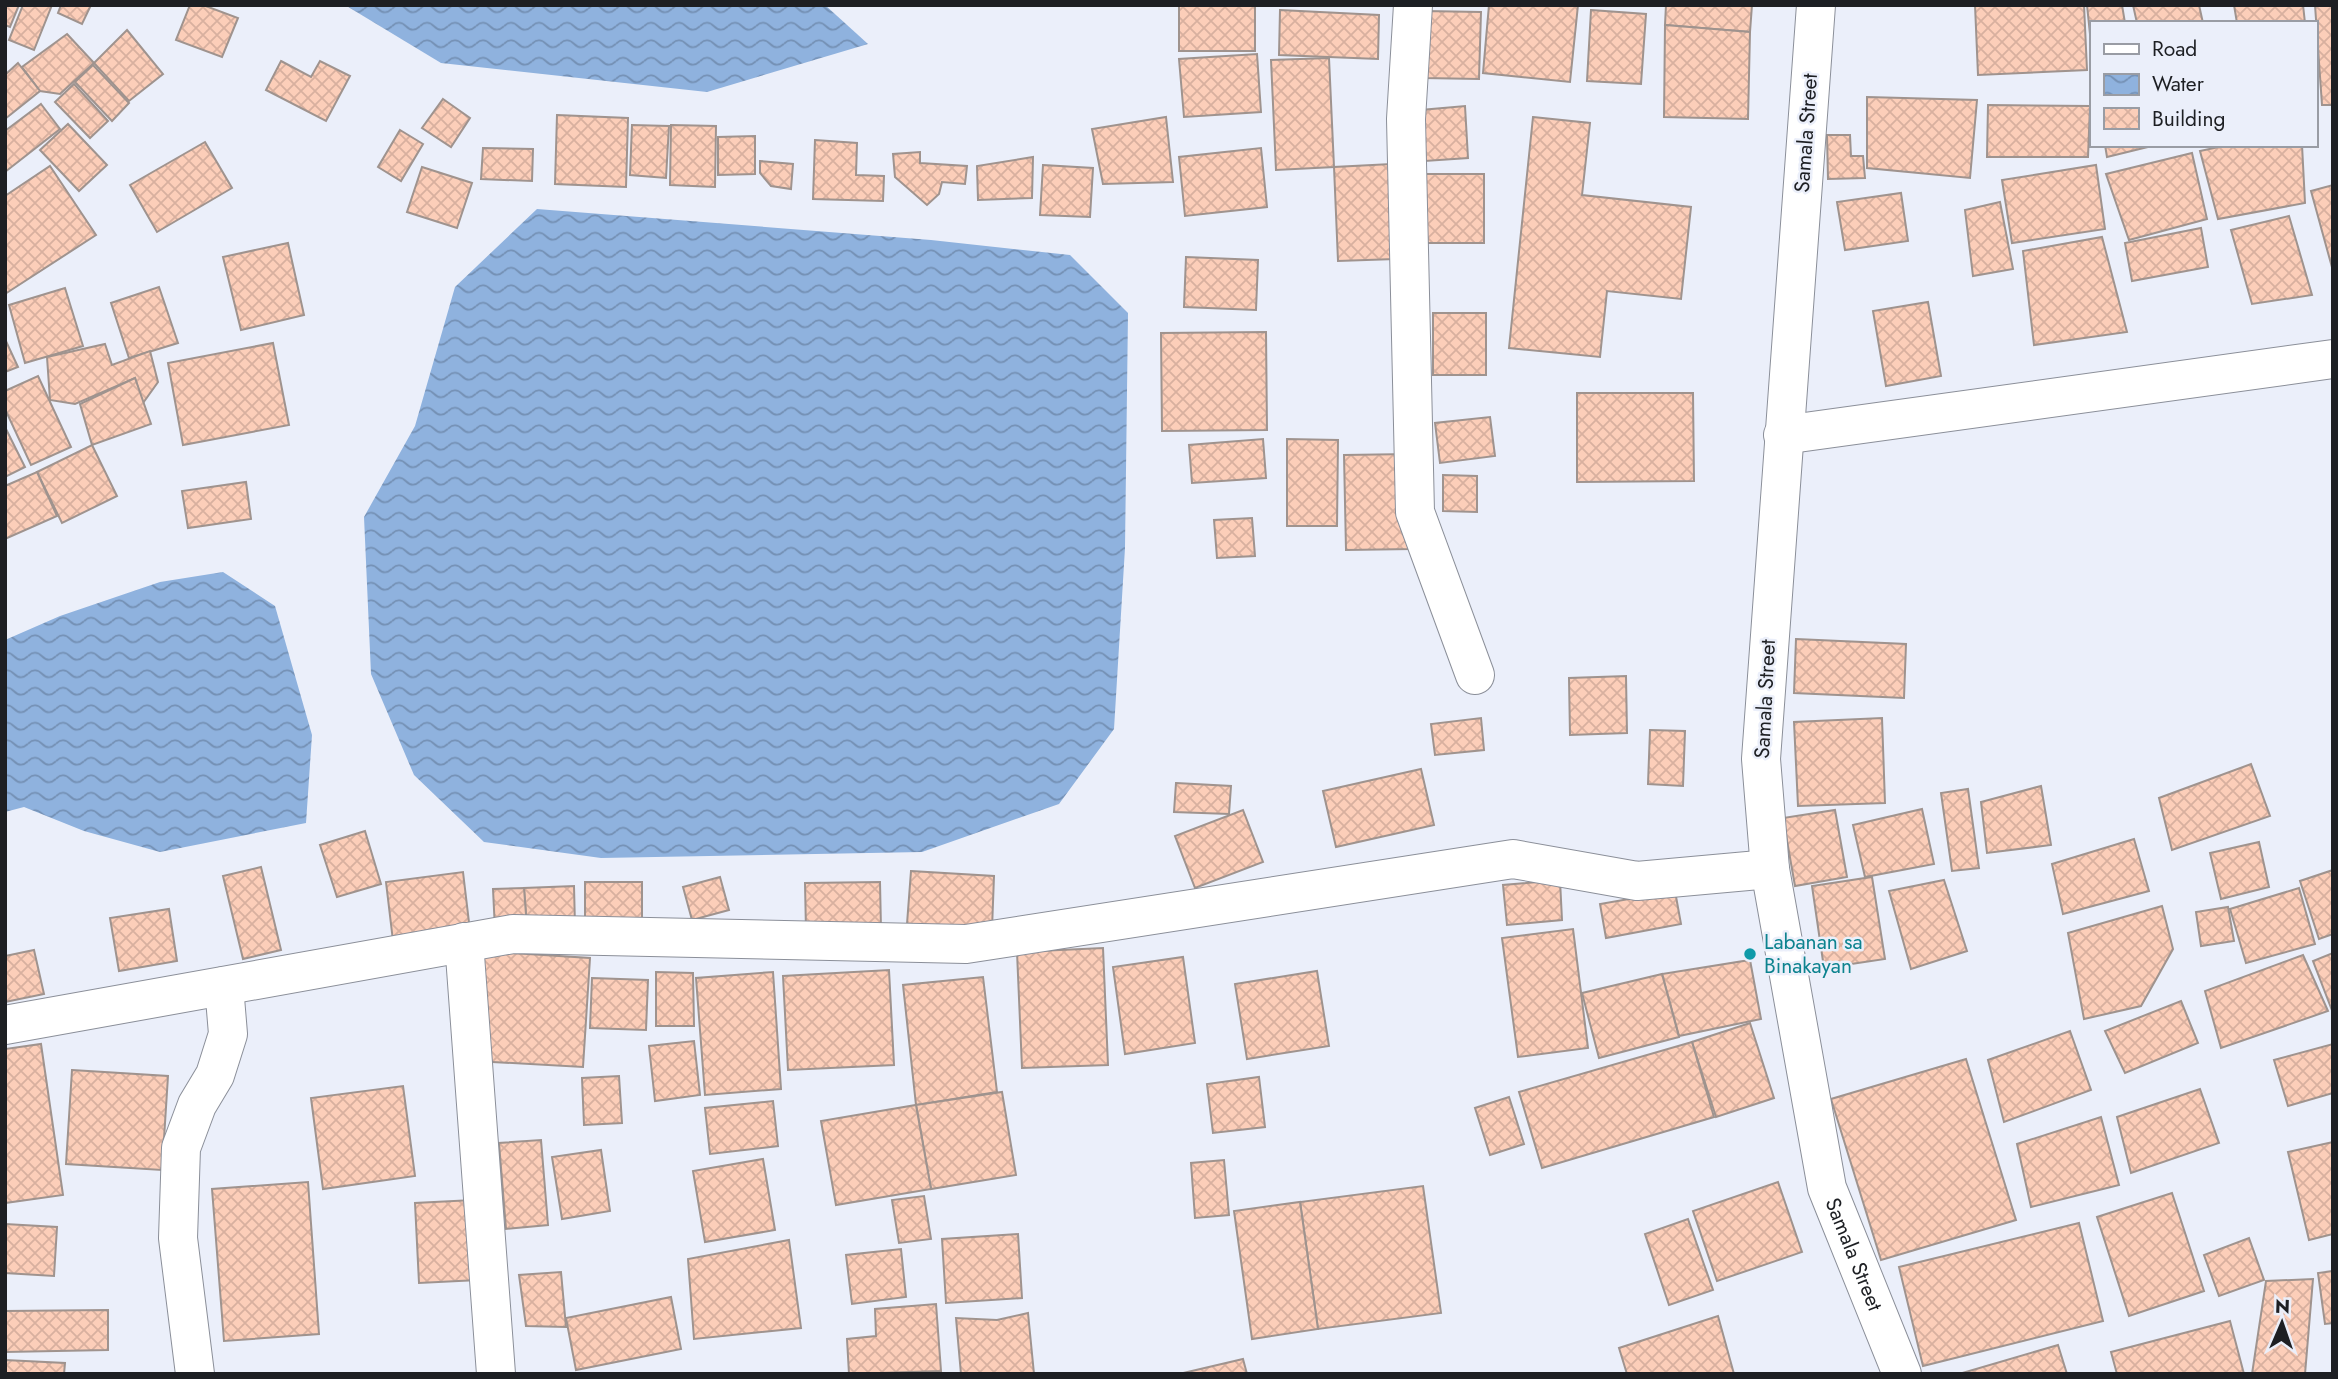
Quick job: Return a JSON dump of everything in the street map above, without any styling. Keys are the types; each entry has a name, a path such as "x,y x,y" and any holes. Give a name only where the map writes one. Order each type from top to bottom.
{"street":[{"path":"1413,5 1406,118 1415,512 1475,675"},
{"name":"Samala Street","path":"1816,5 1761,759 1770,869 1826,1188 1902,1374"},
{"path":"1783,435 2333,359"},
{"path":"5,1025 513,934 966,944 1513,859 1637,881 1770,869"},
{"path":"464,942 496,1374"},
{"path":"195,1374 177,1238 181,1148 197,1105 215,1075 228,1034 224,986"}],"water":[{"path":"345,5 825,5 868,44 707,92 441,63"},
{"path":"537,209 931,240 1070,255 1128,313 1125,548 1114,729 1059,804 922,852 601,858 484,842 414,775 371,674 364,517 415,426 455,287"},
{"path":"223,572 275,606 312,735 306,823 160,852 84,831 24,807 5,812 5,640 60,616 160,582"}],"building":[{"path":"5,5 19,5 10,27 5,25"},
{"path":"23,5 52,5 34,50 9,40"},
{"path":"61,5 91,5 82,24 58,13"},
{"path":"190,5 203,5 238,18 222,57 176,40"},
{"path":"1179,5 1255,5 1255,51 1179,51"},
{"path":"1489,5 1578,5 1570,82 1483,73"},
{"path":"1666,5 1752,5 1750,32 1665,25"},
{"path":"1975,5 2084,5 2087,70 1978,75"},
{"path":"2087,5 2122,5 2125,21 2090,21 2090,34"},
{"path":"2133,5 2199,5 2203,21 2137,21"},
{"path":"2234,5 2303,5 2305,21 2237,21"},
{"path":"2315,5 2333,5 2333,105 2322,105"},
{"path":"1280,10 1379,15 1378,59 1279,55"},
{"path":"1591,10 1646,14 1641,84 1587,81"},
{"path":"1425,11 1481,12 1479,79 1424,78"},
{"path":"1665,25 1750,32 1748,119 1664,117"},
{"path":"127,30 163,74 129,101 94,63"},
{"path":"67,34 94,63 60,94 40,91 22,67"},
{"path":"1257,54 1261,112 1184,117 1179,59"},
{"path":"1329,58 1334,167 1276,170 1271,60"},
{"path":"281,61 311,77 320,61 350,76 326,121 266,90"},
{"path":"18,63 40,91 5,119 5,75"},
{"path":"93,65 129,103 112,121 75,82"},
{"path":"74,84 108,121 90,138 55,102"},
{"path":"1867,97 1977,100 1970,178 1867,168"},
{"path":"443,99 470,118 451,147 422,128"},
{"path":"41,104 60,129 5,172 5,131"},
{"path":"1988,105 2090,106 2088,157 1987,157"},
{"path":"1465,106 1468,158 1425,161 1421,110"},
{"path":"557,115 628,118 626,187 555,184"},
{"path":"1166,117 1173,182 1103,184 1092,129"},
{"path":"1533,117 1590,123 1582,195 1691,207 1681,299 1607,291 1600,357 1509,348"},
{"path":"68,124 107,165 79,191 40,150"},
{"path":"632,125 669,126 666,178 630,175"},
{"path":"671,125 716,126 715,187 670,185"},
{"path":"400,130 423,144 401,181 378,167"},
{"path":"1827,135 1850,135 1851,156 1863,156 1865,178 1828,179"},
{"path":"755,136 755,174 718,175 718,137"},
{"path":"815,140 857,143 856,175 884,176 883,201 813,199"},
{"path":"205,142 232,188 157,232 130,185"},
{"path":"2105,147 2148,147 2107,157"},
{"path":"2219,147 2302,147 2305,203 2218,219 2200,151"},
{"path":"483,148 533,149 532,181 481,179"},
{"path":"1261,148 1267,207 1185,216 1179,157"},
{"path":"920,152 920,163 967,166 965,184 942,182 939,194 927,205 895,177 893,154"},
{"path":"2192,153 2207,219 2129,240 2106,174"},
{"path":"1033,157 1032,198 978,200 977,166"},
{"path":"760,161 793,164 791,189 771,186 760,173"},
{"path":"1391,164 1395,259 1338,261 1334,167"},
{"path":"1043,165 1093,168 1090,217 1040,215"},
{"path":"2096,165 2105,229 2012,243 2002,180"},
{"path":"50,166 96,235 5,294 5,196"},
{"path":"422,167 472,183 457,228 407,212"},
{"path":"1425,174 1484,174 1484,243 1426,243"},
{"path":"2333,185 2333,271 2311,191"},
{"path":"1901,193 1908,241 1845,250 1837,202"},
{"path":"2000,202 2013,269 1973,276 1965,210"},
{"path":"2289,216 2312,295 2252,304 2231,230"},
{"path":"2201,228 2208,267 2132,281 2125,243"},
{"path":"2102,237 2127,332 2034,345 2023,251"},
{"path":"288,243 304,315 241,330 223,257"},
{"path":"1186,257 1258,260 1256,310 1184,307"},
{"path":"159,287 178,343 129,358 111,303"},
{"path":"65,288 83,346 25,363 9,305"},
{"path":"1928,302 1941,376 1886,386 1873,311"},
{"path":"1433,313 1486,313 1486,375 1433,375"},
{"path":"1266,332 1267,430 1162,431 1161,333"},
{"path":"5,339 18,367 5,372"},
{"path":"273,343 289,425 183,445 168,363"},
{"path":"105,344 112,365 150,351 158,382 143,403 135,378 75,404 50,400 47,357"},
{"path":"38,376 71,447 31,465 5,409 5,391"},
{"path":"135,378 151,424 92,445 80,404"},
{"path":"1577,393 1693,393 1694,481 1577,482"},
{"path":"1490,417 1495,456 1440,463 1435,423"},
{"path":"5,427 25,467 5,477"},
{"path":"1263,439 1266,478 1192,483 1189,445"},
{"path":"1287,439 1338,440 1337,526 1287,526"},
{"path":"92,445 117,496 62,523 37,472"},
{"path":"1410,454 1412,549 1346,550 1344,455"},
{"path":"37,472 57,516 5,539 5,486"},
{"path":"1443,475 1477,476 1477,512 1443,511"},
{"path":"246,482 251,519 188,528 182,491"},
{"path":"1252,518 1255,556 1217,558 1214,520"},
{"path":"1796,639 1906,644 1904,698 1794,693"},
{"path":"1626,676 1627,733 1570,735 1569,678"},
{"path":"1481,718 1484,750 1435,755 1431,724"},
{"path":"1882,718 1885,803 1798,806 1794,722"},
{"path":"1650,730 1685,731 1683,786 1648,784"},
{"path":"2251,764 2270,816 2172,850 2159,798"},
{"path":"1421,769 1434,825 1336,847 1323,791"},
{"path":"1176,783 1231,786 1229,814 1174,812"},
{"path":"2041,786 2051,845 1987,853 1981,802"},
{"path":"1968,789 1979,868 1952,871 1941,793"},
{"path":"1922,809 1934,864 1865,877 1853,825"},
{"path":"1243,810 1263,862 1195,888 1175,836"},
{"path":"1835,810 1847,877 1795,886 1783,818"},
{"path":"365,831 381,884 337,897 320,845"},
{"path":"2134,839 2149,891 2063,914 2052,864"},
{"path":"2259,842 2269,887 2221,899 2210,853"},
{"path":"261,867 281,950 243,959 223,876"},
{"path":"2333,870 2333,934 2319,939 2300,881"},
{"path":"911,871 994,876 992,929 907,924"},
{"path":"463,872 470,931 393,941 386,882"},
{"path":"720,877 729,910 692,920 683,887"},
{"path":"1872,877 1885,959 1824,968 1812,886"},
{"path":"1560,880 1562,920 1507,925 1503,885"},
{"path":"1944,880 1967,951 1911,969 1889,891"},
{"path":"585,882 642,882 642,932 585,933"},
{"path":"880,882 881,929 806,931 805,883"},
{"path":"574,886 575,926 527,928 524,888"},
{"path":"524,888 527,928 495,930 493,889"},
{"path":"2299,888 2315,944 2246,963 2230,909"},
{"path":"1675,891 1681,924 1606,938 1600,904"},
{"path":"2162,906 2173,949 2141,1006 2084,1019 2068,933"},
{"path":"2228,907 2234,941 2201,946 2196,912"},
{"path":"169,909 177,961 119,971 110,918"},
{"path":"1573,929 1588,1048 1518,1057 1502,938"},
{"path":"1103,948 1108,1065 1022,1068 1017,952"},
{"path":"34,950 44,994 5,1002 5,956"},
{"path":"482,951 590,958 583,1067 475,1061"},
{"path":"2333,953 2333,1013 2313,961"},
{"path":"2303,955 2328,1011 2221,1048 2205,991"},
{"path":"1183,957 1195,1043 1125,1054 1113,967"},
{"path":"1750,960 1761,1019 1679,1036 1662,974"},
{"path":"889,970 894,1065 788,1070 783,976"},
{"path":"1317,971 1329,1046 1247,1059 1235,984"},
{"path":"656,972 693,973 694,1026 656,1026"},
{"path":"773,972 781,1089 705,1095 696,978"},
{"path":"1662,974 1679,1037 1599,1058 1582,993"},
{"path":"983,977 997,1092 916,1105 903,985"},
{"path":"592,978 648,980 646,1030 590,1028"},
{"path":"2181,1001 2198,1043 2125,1073 2105,1031"},
{"path":"1750,1023 1774,1098 1716,1117 1692,1042"},
{"path":"2070,1031 2091,1090 2004,1122 1988,1060"},
{"path":"694,1041 700,1095 655,1101 649,1046"},
{"path":"1692,1042 1714,1117 1542,1168 1519,1092"},
{"path":"41,1044 63,1195 5,1203 5,1049"},
{"path":"2333,1044 2333,1093 2288,1106 2274,1060"},
{"path":"1966,1059 2016,1220 1881,1260 1831,1099"},
{"path":"72,1070 168,1076 162,1170 66,1164"},
{"path":"619,1076 622,1123 584,1125 582,1078"},
{"path":"1259,1077 1265,1127 1213,1133 1207,1084"},
{"path":"403,1086 415,1176 323,1189 311,1098"},
{"path":"2200,1089 2219,1143 2131,1173 2117,1117"},
{"path":"1002,1092 1016,1175 931,1189 916,1105"},
{"path":"1509,1097 1524,1144 1490,1155 1475,1108"},
{"path":"773,1101 778,1146 710,1154 705,1108"},
{"path":"916,1105 931,1189 836,1205 821,1121"},
{"path":"2101,1117 2119,1185 2031,1207 2017,1144"},
{"path":"541,1140 548,1225 506,1229 499,1143"},
{"path":"2333,1142 2333,1234 2309,1240 2288,1152"},
{"path":"601,1150 610,1211 562,1219 552,1157"},
{"path":"763,1159 775,1230 705,1242 693,1171"},
{"path":"1224,1160 1229,1215 1195,1218 1191,1163"},
{"path":"308,1182 319,1334 224,1341 212,1189"},
{"path":"1778,1182 1802,1252 1717,1281 1693,1211"},
{"path":"1423,1186 1441,1313 1318,1329 1300,1202"},
{"path":"2172,1193 2204,1291 2129,1316 2097,1217"},
{"path":"924,1196 931,1239 899,1243 892,1200"},
{"path":"473,1200 478,1280 419,1283 415,1203"},
{"path":"1300,1202 1318,1329 1252,1339 1234,1211"},
{"path":"1688,1219 1713,1290 1669,1305 1645,1234"},
{"path":"2079,1223 2103,1321 1923,1366 1899,1267"},
{"path":"5,1224 57,1227 54,1276 5,1273"},
{"path":"1018,1234 1022,1298 946,1303 942,1239"},
{"path":"2249,1238 2264,1280 2219,1296 2204,1255"},
{"path":"789,1240 801,1328 694,1339 688,1259"},
{"path":"901,1249 906,1297 852,1304 846,1255"},
{"path":"2333,1271 2333,1323 2325,1324 2318,1273"},
{"path":"561,1272 566,1327 526,1326 519,1275"},
{"path":"2313,1279 2305,1374 2252,1374 2266,1281"},
{"path":"671,1297 681,1349 576,1370 566,1318"},
{"path":"936,1304 941,1371 849,1374 847,1339 876,1336 875,1309"},
{"path":"108,1310 108,1350 5,1352 5,1311"},
{"path":"1028,1313 1034,1374 961,1374 956,1318 997,1320"},
{"path":"1718,1316 1734,1374 1627,1374 1619,1348"},
{"path":"2230,1321 2244,1374 2117,1374 2111,1352"},
{"path":"2058,1345 2067,1374 1959,1374"},
{"path":"1243,1359 1247,1374 1179,1374"},
{"path":"5,1360 65,1363 64,1374 5,1374"}],"place":[{"name":"Labanan sa Binakayan","path":"1750,954"}]}
